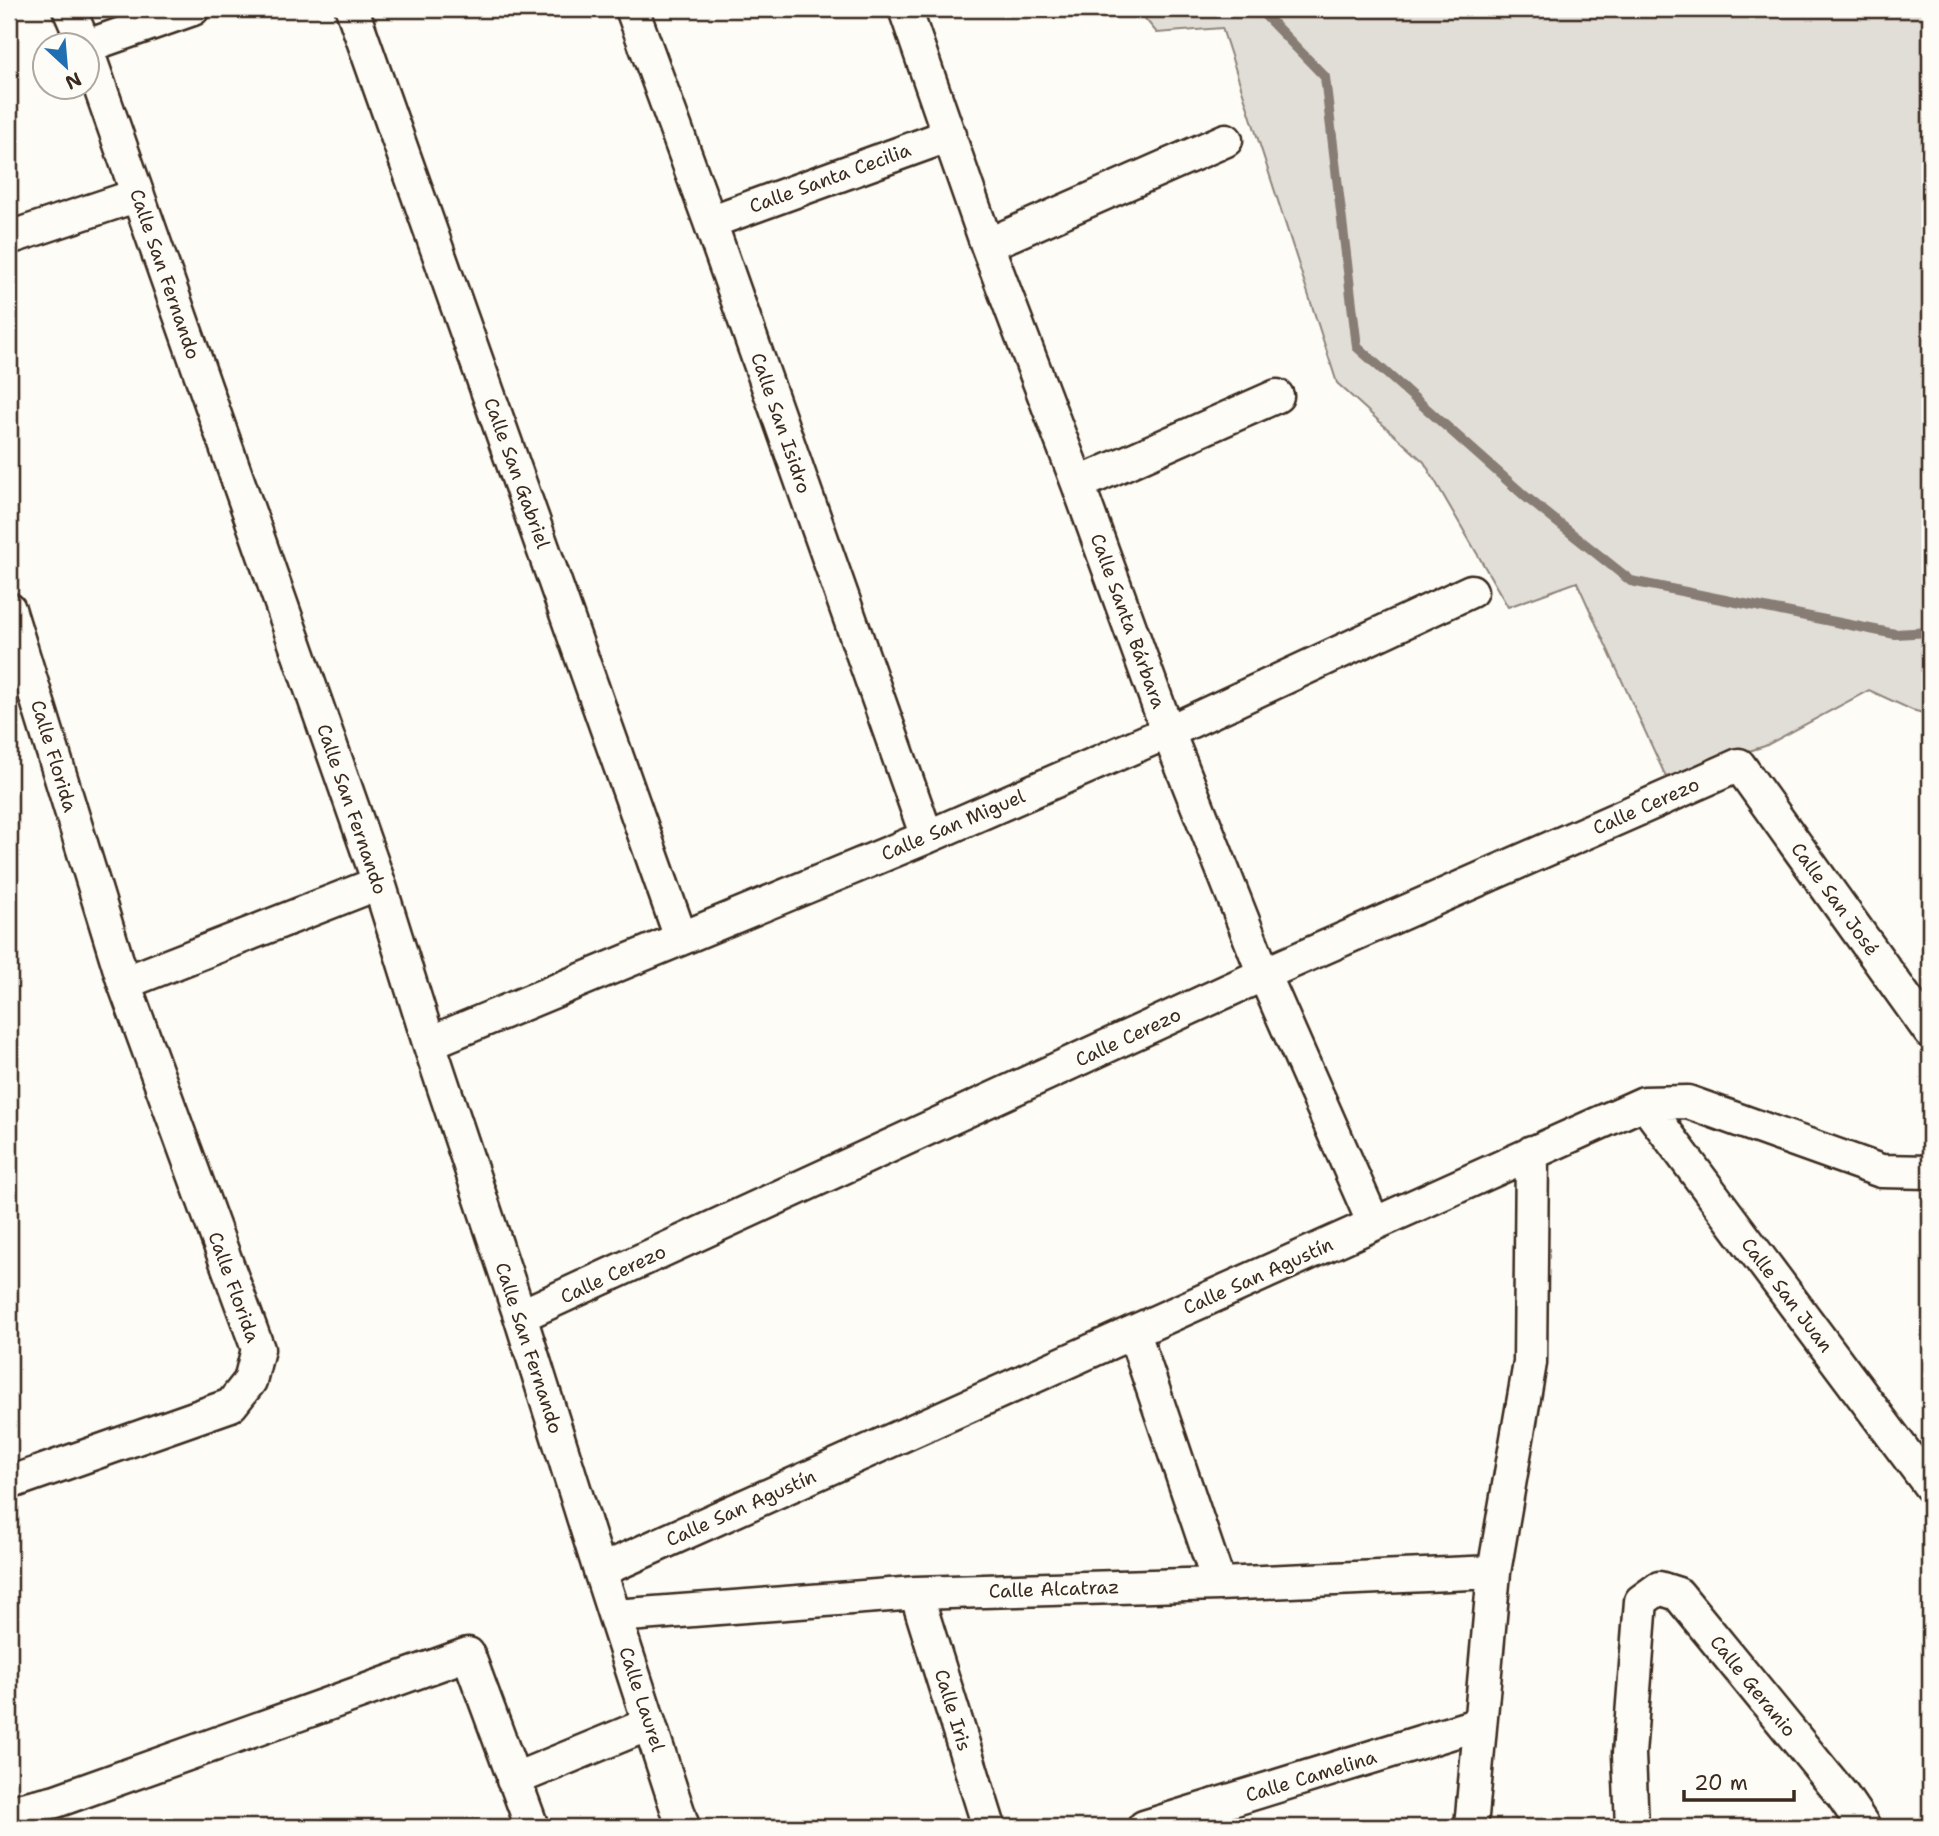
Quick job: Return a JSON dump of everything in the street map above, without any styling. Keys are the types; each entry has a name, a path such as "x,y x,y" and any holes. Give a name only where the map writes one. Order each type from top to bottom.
{"street":[{"path":"69,9 80,32"},
{"path":"102,40 192,9"},
{"name":"Calle San Gabriel","path":"352,9 681,938"},
{"name":"Calle San Isidro","path":"632,9 928,837"},
{"name":"Calle Santa Bárbara","path":"905,9 987,245 1168,732 1264,974 1374,1224"},
{"name":"Calle San Fernando","path":"102,93 379,883 600,1572"},
{"name":"Calle Santa Cecilia","path":"710,222 950,135"},
{"path":"987,245 1226,140"},
{"path":"9,238 138,195"},
{"path":"1078,484 1277,396"},
{"name":"Calle San Miguel","path":"429,1043 928,837 1168,732 1471,591"},
{"name":"Calle Florida","path":"9,609 124,983 257,1349 250,1381 231,1405 9,1483"},
{"name":"Calle Cerezo","path":"520,1316 1264,974 1739,765"},
{"name":"Calle San José","path":"1739,765 1930,1032"},
{"path":"124,983 379,883"},
{"name":"Calle San Agustín","path":"600,1572 1644,1103 1688,1102 1881,1171 1930,1172"},
{"name":"Calle San Juan","path":"1644,1103 1930,1486"},
{"path":"1471,1827 1494,1572 1531,1363 1532,1152"},
{"path":"1134,1333 1219,1584"},
{"name":"Calle Laurel","path":"600,1572 683,1827"},
{"name":"Calle Alcatraz","path":"615,1616 916,1593 1494,1572"},
{"name":"Calle Geranio","path":"1632,1827 1629,1754 1641,1601 1659,1588 1678,1594 1843,1796 1864,1827"},
{"name":"Calle Iris","path":"916,1593 989,1827"},
{"path":"9,1812 56,1801 468,1654 532,1827"},
{"path":"513,1780 649,1724"},
{"name":"Calle Camelina","path":"1144,1827 1479,1724"}],"shaded area":[{"path":"1137,9 1930,9 1930,715 1912,710 1869,690 1765,746 1666,777 1577,582 1508,607 1424,462 1337,383 1222,28 1157,33"}],"waterway":[{"path":"1259,9 1325,77 1357,347 1526,497 1631,581 1895,634 1930,632"}]}
